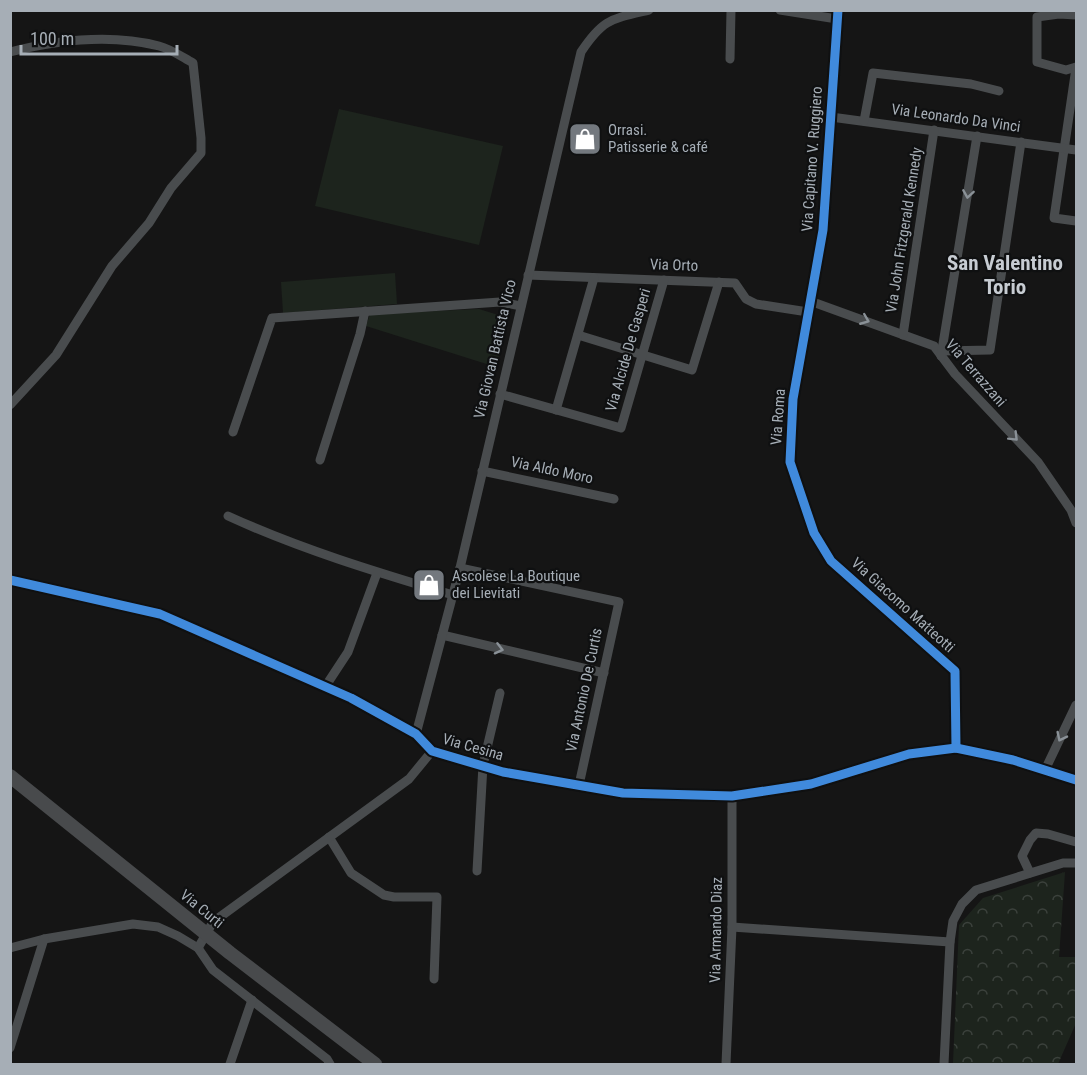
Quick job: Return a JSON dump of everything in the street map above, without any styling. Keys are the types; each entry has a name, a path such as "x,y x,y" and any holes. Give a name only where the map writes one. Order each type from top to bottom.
{"main road":[{"name":"Via Curti","path":"10,776 230,953 375,1065"}],"street":[{"name":"Via Giovan Battista Vico","path":"416,734 460,568 581,52 594,32 605,23 621,16 649,10"},
{"path":"730,58 731,10"},
{"path":"780,10 837,15"},
{"path":"1077,15 1059,14 1037,17 1036,30 1037,62 1066,70 1077,67 1054,218 1077,221"},
{"name":"Via Capitano V. Ruggiero","path":"810,301 823,230 837,15"},
{"path":"10,52 39,45 105,39 160,46 178,54 193,63 201,153 171,188 149,223 112,266 56,355 10,405"},
{"path":"864,121 873,73 971,84 999,91"},
{"name":"Via Leonardo Da Vinci","path":"831,117 1077,150"},
{"name":"Via John Fitzgerald Kennedy","path":"903,335 934,130"},
{"path":"977,136 942,354 990,350 1021,142"},
{"name":"Via Orto","path":"528,275 735,283 746,299 756,304 808,312"},
{"path":"500,394 556,410 594,278"},
{"name":"Via Alcide De Gasperi","path":"556,410 621,428 664,280"},
{"path":"578,335 692,370 719,282"},
{"name":"Via Roma","path":"810,301 793,399 790,462 814,533 831,561"},
{"name":"Via Terrazzani","path":"810,301 934,346 1003,426 1038,462 1071,510 1077,523"},
{"path":"233,432 272,318 500,302 521,306"},
{"path":"320,460 360,334 364,311"},
{"name":"Via Aldo Moro","path":"482,471 615,499"},
{"path":"228,516 272,537 453,596"},
{"name":"Via Giacomo Matteotti","path":"831,561 955,671 956,748"},
{"name":"Via Antonio De Curtis","path":"460,568 619,602 579,785"},
{"path":"325,687 348,652 377,573"},
{"name":"Via Cesina","path":"10,580 160,615 351,698 416,734 432,751 503,772 623,793 732,796 812,784 909,754 956,748 1002,757 1077,780"},
{"path":"442,635 604,673"},
{"path":"477,871 483,765 500,693"},
{"path":"1045,770 1077,705"},
{"path":"198,948 213,922 408,779 432,751"},
{"name":"Via Armando Diaz","path":"726,1065 732,927 732,796"},
{"path":"1030,873 1022,856 1036,833 1077,842"},
{"path":"329,837 351,873 384,894 394,897 437,897 434,979"},
{"path":"944,1065 950,942 953,921 962,904 976,890 1063,863 1077,863"},
{"path":"10,948 44,939 133,924 158,927 198,948 213,970 327,1059 330,1065"},
{"path":"732,927 950,942"},
{"path":"10,1048 44,939"},
{"path":"230,1065 252,1000"}],"green space":[{"path":"339,109 503,146 479,245 315,206"},
{"path":"395,273 397,304 283,313 281,282"},
{"path":"479,309 508,318 496,367 366,326 370,314"},
{"path":"1065,872 1059,957 1076,957 1076,1023 1058,1064 953,1064 959,925 983,898"}],"cycle path":[{"path":"838,10 823,230 793,399 790,462 814,533 831,561 955,671 956,748"},
{"path":"10,580 160,614 351,698 416,734 432,751 503,772 623,793 732,796 811,784 909,754 956,748 1013,760 1076,780"}],"place":[{"name":"Orrasi. Patisserie & café","path":"585,139"},
{"name":"Ascolese La Boutique dei Lievitati","path":"429,585"}],"district":[{"name":"San Valentino Torio","path":"1005,275"}]}
